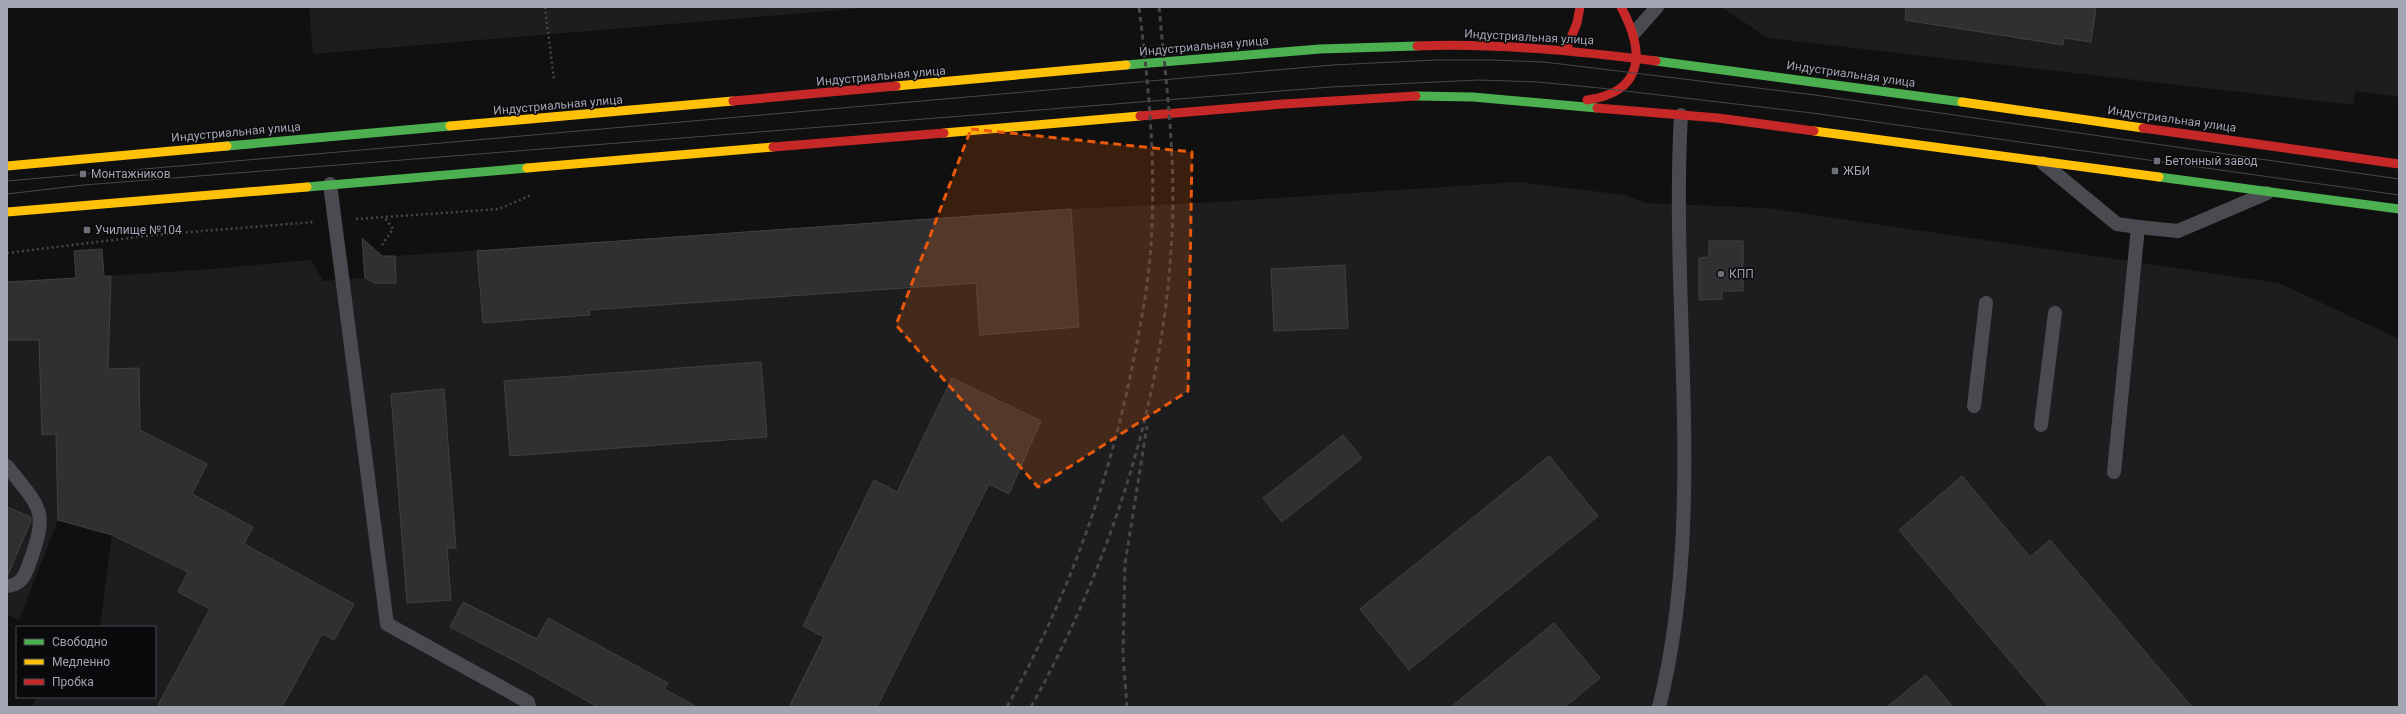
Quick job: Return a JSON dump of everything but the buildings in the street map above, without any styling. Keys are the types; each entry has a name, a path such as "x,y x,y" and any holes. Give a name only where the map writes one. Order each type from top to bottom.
{"main road":[{"path":"1566,50 1577,23 1580,7"},
{"path":"7,212 1283,104 1405,96 1539,101 1595,100 1612,96 1629,80 1637,58 1635,32 1620,7"},
{"name":"Индустриальная улица","path":"7,166 1320,49 1448,45 1566,50 1637,58 2399,164"},
{"path":"1539,101 1681,115 2399,209"}],"lane":[{"path":"1635,32 1657,7"},
{"path":"1659,707 1670,651 1679,582 1683,507 1684,446 1678,205 1681,115"},
{"path":"2043,163 2117,224 2138,227 2178,231 2269,193"},
{"path":"330,184 341,287 387,624 528,702 529,707"},
{"path":"2114,472 2138,227"},
{"path":"1974,406 1986,303"},
{"path":"2041,425 2055,313"},
{"path":"7,466 34,500 41,519 41,531 25,577 19,582 7,586"}],"path":[{"path":"545,7 554,80"},
{"path":"7,253 154,236 335,220 385,218 499,209 537,193"},
{"path":"382,245 393,229 385,218"}],"highlighted area":[{"path":"971,129 1192,152 1188,391 1038,487 896,325"}],"shaded area":[{"path":"309,7 876,7 313,54"},
{"path":"1721,7 2399,7 2399,97 2356,91 2353,105 1768,38"},
{"path":"1518,182 1625,195 1645,203 1766,208 2279,283 2399,339 2399,707 32,707 36,698 156,698 156,626 100,626 112,533 58,520 19,620 7,615 7,282 199,270 311,260 323,281 364,278 363,259 373,248 382,256 395,256 1071,209 1217,202"}],"tram line":[{"path":"7,181 1333,65 1435,60 1544,62 1815,95 2399,179"},
{"path":"7,194 84,185 1331,87 1479,80 1538,82 1600,88 1812,113 2399,195"}],"railway":[{"path":"1007,707 1049,624 1084,540 1123,409 1140,329 1150,260 1153,198 1152,143 1139,7"},
{"path":"1031,707 1060,652 1086,595 1109,537 1129,477 1145,417 1158,356 1167,294 1173,204 1170,120 1159,7"},
{"path":"1127,707 1123,655 1125,564 1147,426"}],"traffic: fast":[{"path":"1126,65 1320,49 1417,46"},
{"path":"1656,61 1962,102"},
{"path":"1416,96 1473,97 1597,108"},
{"path":"227,146 450,126"},
{"path":"307,187 527,168"},
{"path":"2159,177 2399,209"}],"traffic: slow":[{"path":"896,86 1126,65"},
{"path":"450,126 733,101"},
{"path":"1962,102 2143,128"},
{"path":"944,133 1140,116"},
{"path":"1814,131 2159,177"},
{"path":"7,166 227,146"},
{"path":"527,168 773,147"},
{"path":"7,212 307,187"}],"traffic: jam":[{"path":"1566,50 1577,23 1580,7"},
{"path":"1587,100 1606,96 1620,88 1630,79 1635,67 1636,54 1634,39 1629,23 1621,7"},
{"path":"1417,46 1447,45 1507,47 1597,54 1656,61"},
{"path":"733,101 896,86"},
{"path":"1140,116 1283,104 1416,96"},
{"path":"1597,108 1718,118 1814,131"},
{"path":"2143,128 2399,164"},
{"path":"773,147 944,133"}],"place":[{"name":"Бетонный завод","path":"2157,161"},
{"name":"ЖБИ","path":"1835,171"},
{"name":"Монтажников","path":"83,174"},
{"name":"Училище №104","path":"87,230"},
{"name":"КПП","path":"1721,274"}]}
